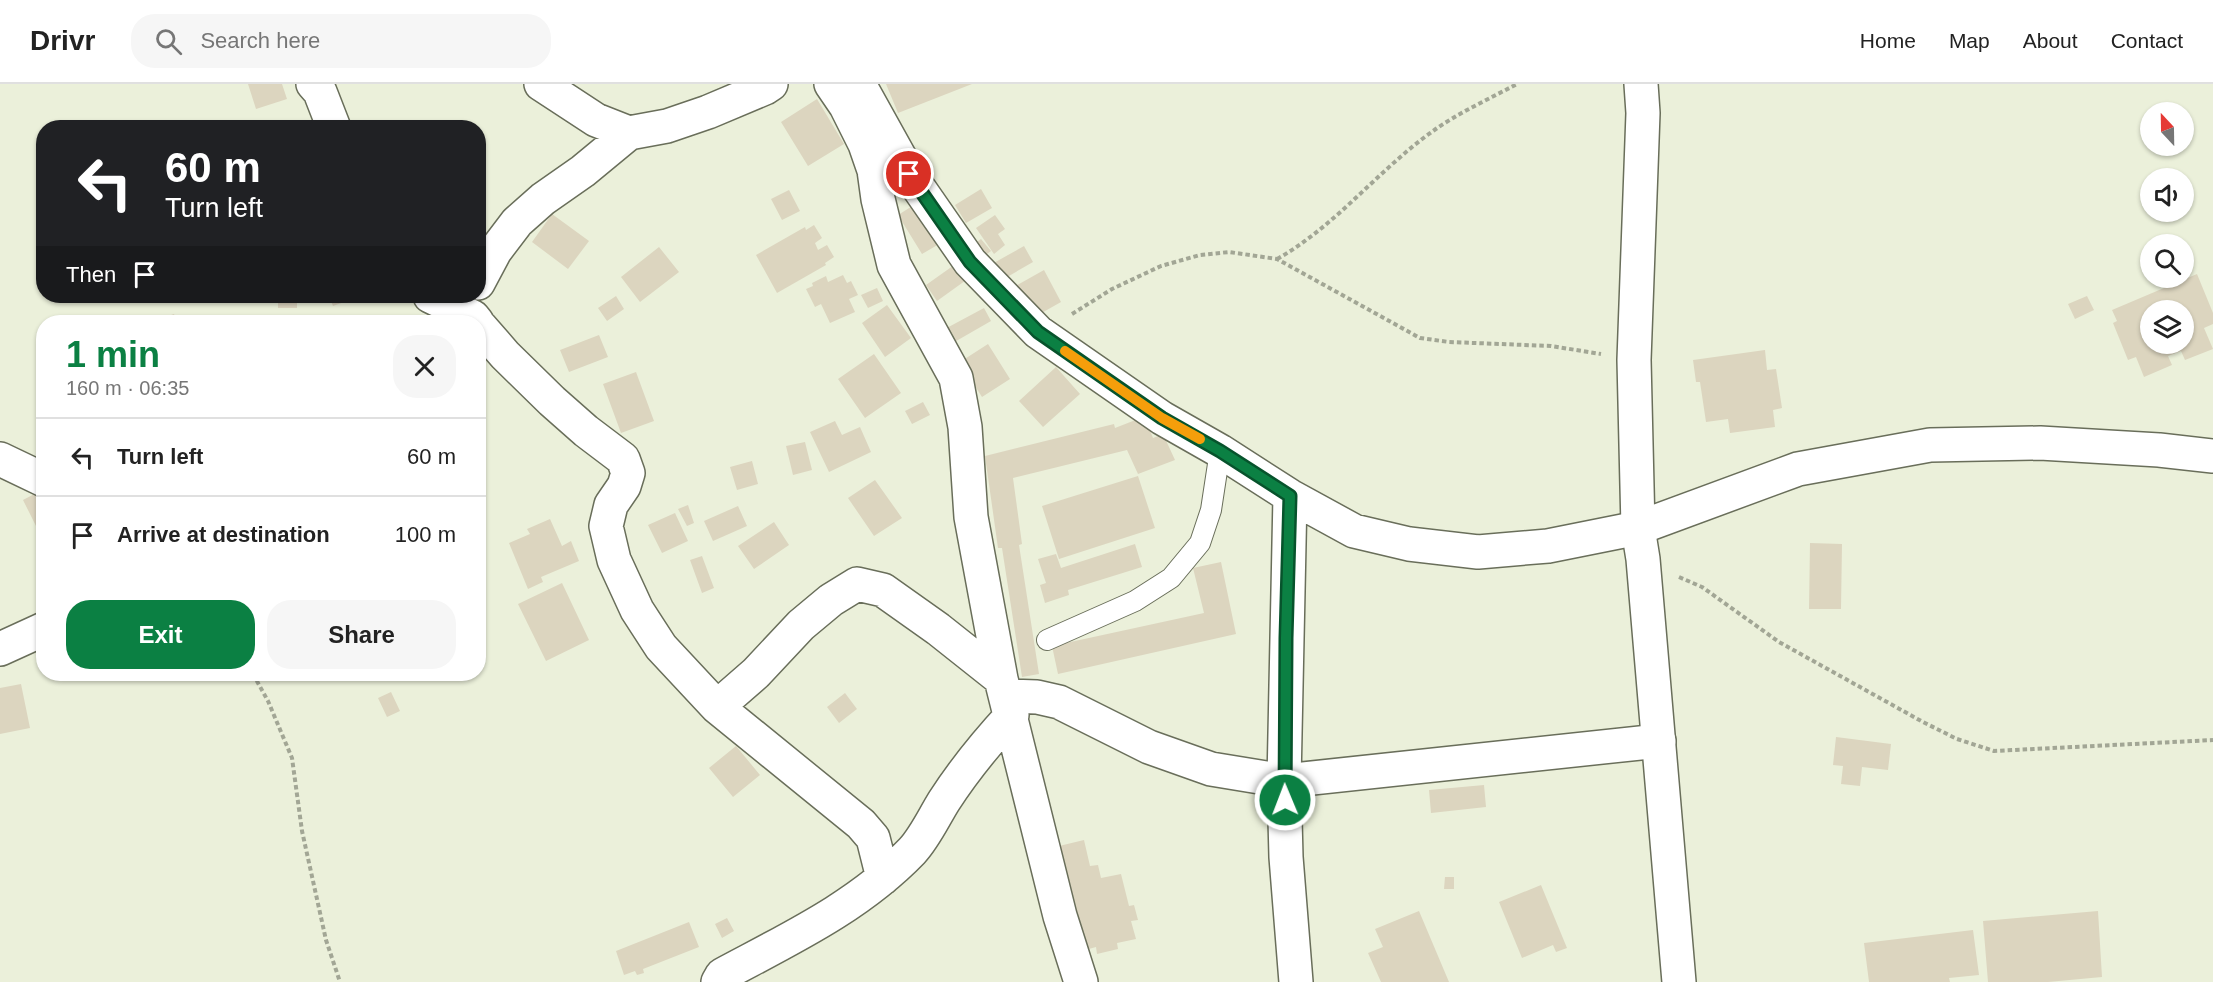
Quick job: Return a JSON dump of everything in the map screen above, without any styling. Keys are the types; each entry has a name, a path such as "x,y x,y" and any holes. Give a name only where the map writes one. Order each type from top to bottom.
{"street":[{"path":"313,84 320,92 331,120"},
{"path":"541,84 596,120 629,133"},
{"path":"486,268 495,251 517,222 543,199 629,133 667,126 708,112 771,84"},
{"path":"831,84 846,106 874,170 878,199 894,265 956,378 965,427 971,518 1007,696 1060,916 1081,982"},
{"path":"859,84 909,174 970,262 1038,332 1162,418 1220,451 1290,496 1354,531 1409,544 1478,552 1548,546 1638,528 1798,469 1930,445 2040,443 2159,450 2213,456"},
{"path":"1641,84 1634,360 1638,528 1643,560 1679,982"},
{"path":"446,303 473,315"},
{"path":"486,330 505,355 552,400 586,431 623,459 628,472 624,486 611,505 606,526 614,560 637,610 661,647 717,707 861,824 873,838 883,878"},
{"path":"0,459 36,476"},
{"path":"1290,496 1284,781 1286,857 1296,982"},
{"path":"717,707 756,673 801,625 831,600 857,584 883,590 938,629 1007,696 1037,697 1059,702 1149,747 1211,769 1284,781 1659,741"},
{"path":"0,649 36,633"},
{"path":"718,982 722,975 806,931 854,902 914,849 979,751 1007,696"}],"lane":[{"path":"1047,640 1135,601 1171,578 1200,543 1211,510 1220,451"}],"path":[{"path":"1277,259 1303,244 1433,130 1517,84"},
{"path":"1038,332 1112,289 1161,266 1200,255 1229,252 1277,259 1420,338 1449,342 1551,346 1634,360"},
{"path":"1643,560 1702,587 1779,642 1923,722 1957,739 1994,752 2213,740"},
{"path":"257,681 268,701 291,758 302,831 326,940 340,982"}],"building":[{"path":"248,84 282,84 287,99 256,109"},
{"path":"886,84 972,84 898,113"},
{"path":"817,99 844,144 808,166 781,122"},
{"path":"981,189 992,208 966,223 955,205"},
{"path":"789,190 800,211 782,220 771,199"},
{"path":"922,200 946,240 922,254 898,215"},
{"path":"552,214 589,241 568,269 532,242"},
{"path":"995,215 1005,229 998,234 1005,245 994,254 976,228"},
{"path":"814,225 822,238 815,243 818,250 827,245 834,257 825,263 826,265 777,293 756,255 805,227 806,230"},
{"path":"981,239 991,251 979,260 970,247"},
{"path":"1024,246 1033,262 1002,280 992,264"},
{"path":"659,247 679,272 640,302 621,277"},
{"path":"957,263 969,278 937,301 926,285"},
{"path":"1044,270 1061,302 1031,319 1010,289"},
{"path":"2197,274 2213,313 2213,324 2204,328 2213,349 2185,360 2182,354 2194,354 2194,300 2140,300 2140,354 2173,354 2168,356 2172,365 2144,377 2136,357 2128,360 2113,323 2117,321 2112,310 2164,288 2194,288 2194,275"},
{"path":"843,275 847,283 851,281 858,295 849,299 855,312 830,323 821,304 815,307 806,289 826,276 828,282"},
{"path":"877,288 883,301 868,308 861,295"},
{"path":"616,296 624,309 607,321 598,308"},
{"path":"2087,296 2094,310 2075,319 2068,304"},
{"path":"278,303 297,303 297,308 278,308"},
{"path":"887,305 911,338 885,357 862,323"},
{"path":"984,308 991,321 951,344 943,330"},
{"path":"599,335 608,357 569,372 560,350"},
{"path":"988,344 1010,379 982,397 960,362"},
{"path":"1765,350 1767,370 1776,369 1782,408 1773,410 1775,427 1730,433 1728,419 1706,422 1700,382 1696,382 1693,360"},
{"path":"874,354 901,393 865,418 838,379"},
{"path":"1056,367 1080,394 1043,427 1019,401"},
{"path":"636,372 654,421 621,433 603,384"},
{"path":"923,402 930,415 912,424 905,411"},
{"path":"1138,419 1139,423 1146,420 1153,438 1163,434 1175,460 1138,474 1127,450 1013,478 1022,544 1019,545 1039,674 1022,677 1002,548 998,548 985,456 1114,424 1115,428"},
{"path":"835,421 842,435 860,427 871,452 829,472 810,432"},
{"path":"805,442 812,470 793,475 786,446"},
{"path":"752,461 758,484 737,490 730,467"},
{"path":"1138,476 1155,528 1059,559 1042,506"},
{"path":"875,480 902,518 874,536 848,498"},
{"path":"36,493 36,526 23,500"},
{"path":"688,505 694,523 687,526 678,509"},
{"path":"738,506 747,526 713,541 704,521"},
{"path":"675,513 688,541 662,553 648,525"},
{"path":"550,519 562,546 571,541 579,561 541,577 543,582 528,589 509,543 530,534 527,529"},
{"path":"774,522 789,545 754,569 738,546"},
{"path":"1810,543 1842,544 1841,609 1809,609"},
{"path":"1135,544 1142,567 1068,590 1069,595 1045,603 1040,585 1046,583 1038,559 1056,554 1061,568"},
{"path":"702,556 714,588 702,593 690,560"},
{"path":"1221,562 1236,634 1058,674 1052,646 1204,613 1193,568"},
{"path":"562,583 589,640 546,661 518,604"},
{"path":"21,684 30,728 0,734 0,688"},
{"path":"391,692 400,711 387,717 378,698"},
{"path":"845,693 857,709 839,723 827,707"},
{"path":"1836,737 1891,744 1888,770 1862,767 1860,786 1841,784 1843,766 1833,765"},
{"path":"736,746 760,775 733,797 709,768"},
{"path":"1484,785 1486,807 1431,813 1429,790"},
{"path":"1084,840 1090,866 1098,865 1101,878 1121,874 1129,906 1134,905 1138,920 1131,921 1136,939 1117,943 1118,949 1097,954 1096,947 1078,952 1055,847"},
{"path":"1445,877 1454,877 1454,889 1444,889"},
{"path":"1541,885 1567,948 1556,952 1553,945 1522,958 1499,902"},
{"path":"1419,911 1449,982 1381,982 1368,953 1383,947 1375,929"},
{"path":"2098,911 2102,977 2048,982 1988,982 1983,921"},
{"path":"727,918 734,931 722,938 715,924"},
{"path":"689,922 699,947 643,969 644,973 637,975 635,971 624,975 616,951"},
{"path":"1973,930 1979,975 1949,978 1950,982 1869,982 1864,943"}],"slow traffic":[{"path":"1065,351 1162,418 1200,439"}],"route":[{"path":"909,174 970,262 1038,332 1162,418 1220,451 1290,496 1285,800"}]}
